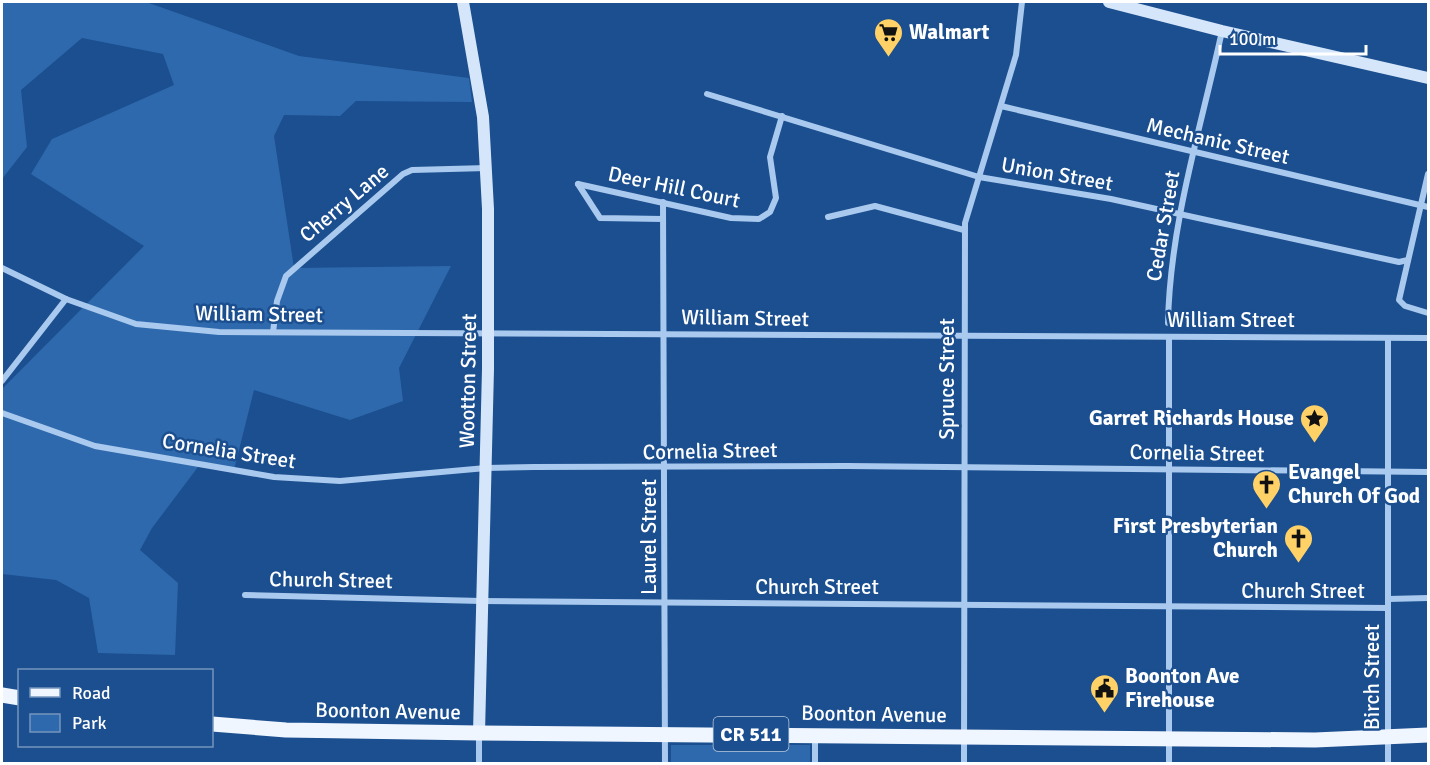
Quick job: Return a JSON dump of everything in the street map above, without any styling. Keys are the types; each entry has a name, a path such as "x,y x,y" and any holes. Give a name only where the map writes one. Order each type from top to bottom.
{"main road":[{"path":"2,695 18,698"},
{"name":"Boonton Avenue","path":"213,724 286,730 479,733 815,734 1315,740 1428,735"}],"street":[{"name":"Wootton Street","path":"463,2 483,117 487,168 488,332 479,764"},
{"name":"Spruce Street","path":"964,764 964,230 1016,55 1022,2"},
{"path":"1109,2 1222,32 1428,78"},
{"name":"Cedar Street","path":"1168,322 1170,270 1179,216 1222,32"},
{"name":"Union Street","path":"707,94 979,177 1111,200 1399,262 1408,260"},
{"name":"Mechanic Street","path":"1001,106 1425,206"},
{"name":"Deer Hill Court","path":"663,219 600,218 578,184 731,218 751,219 765,216 776,198 770,157 782,116"},
{"name":"Cherry Lane","path":"273,332 277,301 286,276 403,174 412,170 487,168"},
{"path":"1428,174 1425,206 1399,296 1401,303 1428,313"},
{"name":"Laurel Street","path":"663,202 666,468 665,764"},
{"path":"828,217 875,206 964,230"},
{"name":"William Street","path":"2,268 66,299 126,321 160,328 219,332 1428,338"},
{"path":"2,381 66,299"},
{"path":"1169,337 1169,764"},
{"name":"Birch Street","path":"1388,338 1388,764"},
{"name":"Cornelia Street","path":"2,413 95,446 274,477 340,481 486,468 964,468 1428,472"},
{"name":"Church Street","path":"245,594 481,601 1388,608"},
{"name":"Church Street","path":"1388,599 1428,598"},
{"path":"814,764 815,734"}],"green space":[{"path":"2,2 146,2 299,56 469,78 472,102 356,101 340,116 284,115 274,136 294,268 451,266 399,368 403,401 350,420 254,390 234,470 201,463 152,528 140,550 178,583 175,655 98,653 89,598 56,580 2,574 2,389 144,246 31,174 52,139 174,85 163,54 82,38 21,90 27,147 2,179"},
{"path":"671,745 810,745 810,763 671,763"}],"place":[{"name":"Walmart","path":"888,58"},
{"name":"Garret Richards House","path":"1315,444"},
{"name":"Evangel Church Of God","path":"1267,510"},
{"name":"First Presbyterian Church","path":"1299,564"},
{"name":"Boonton Ave Firehouse","path":"1104,714"}]}
